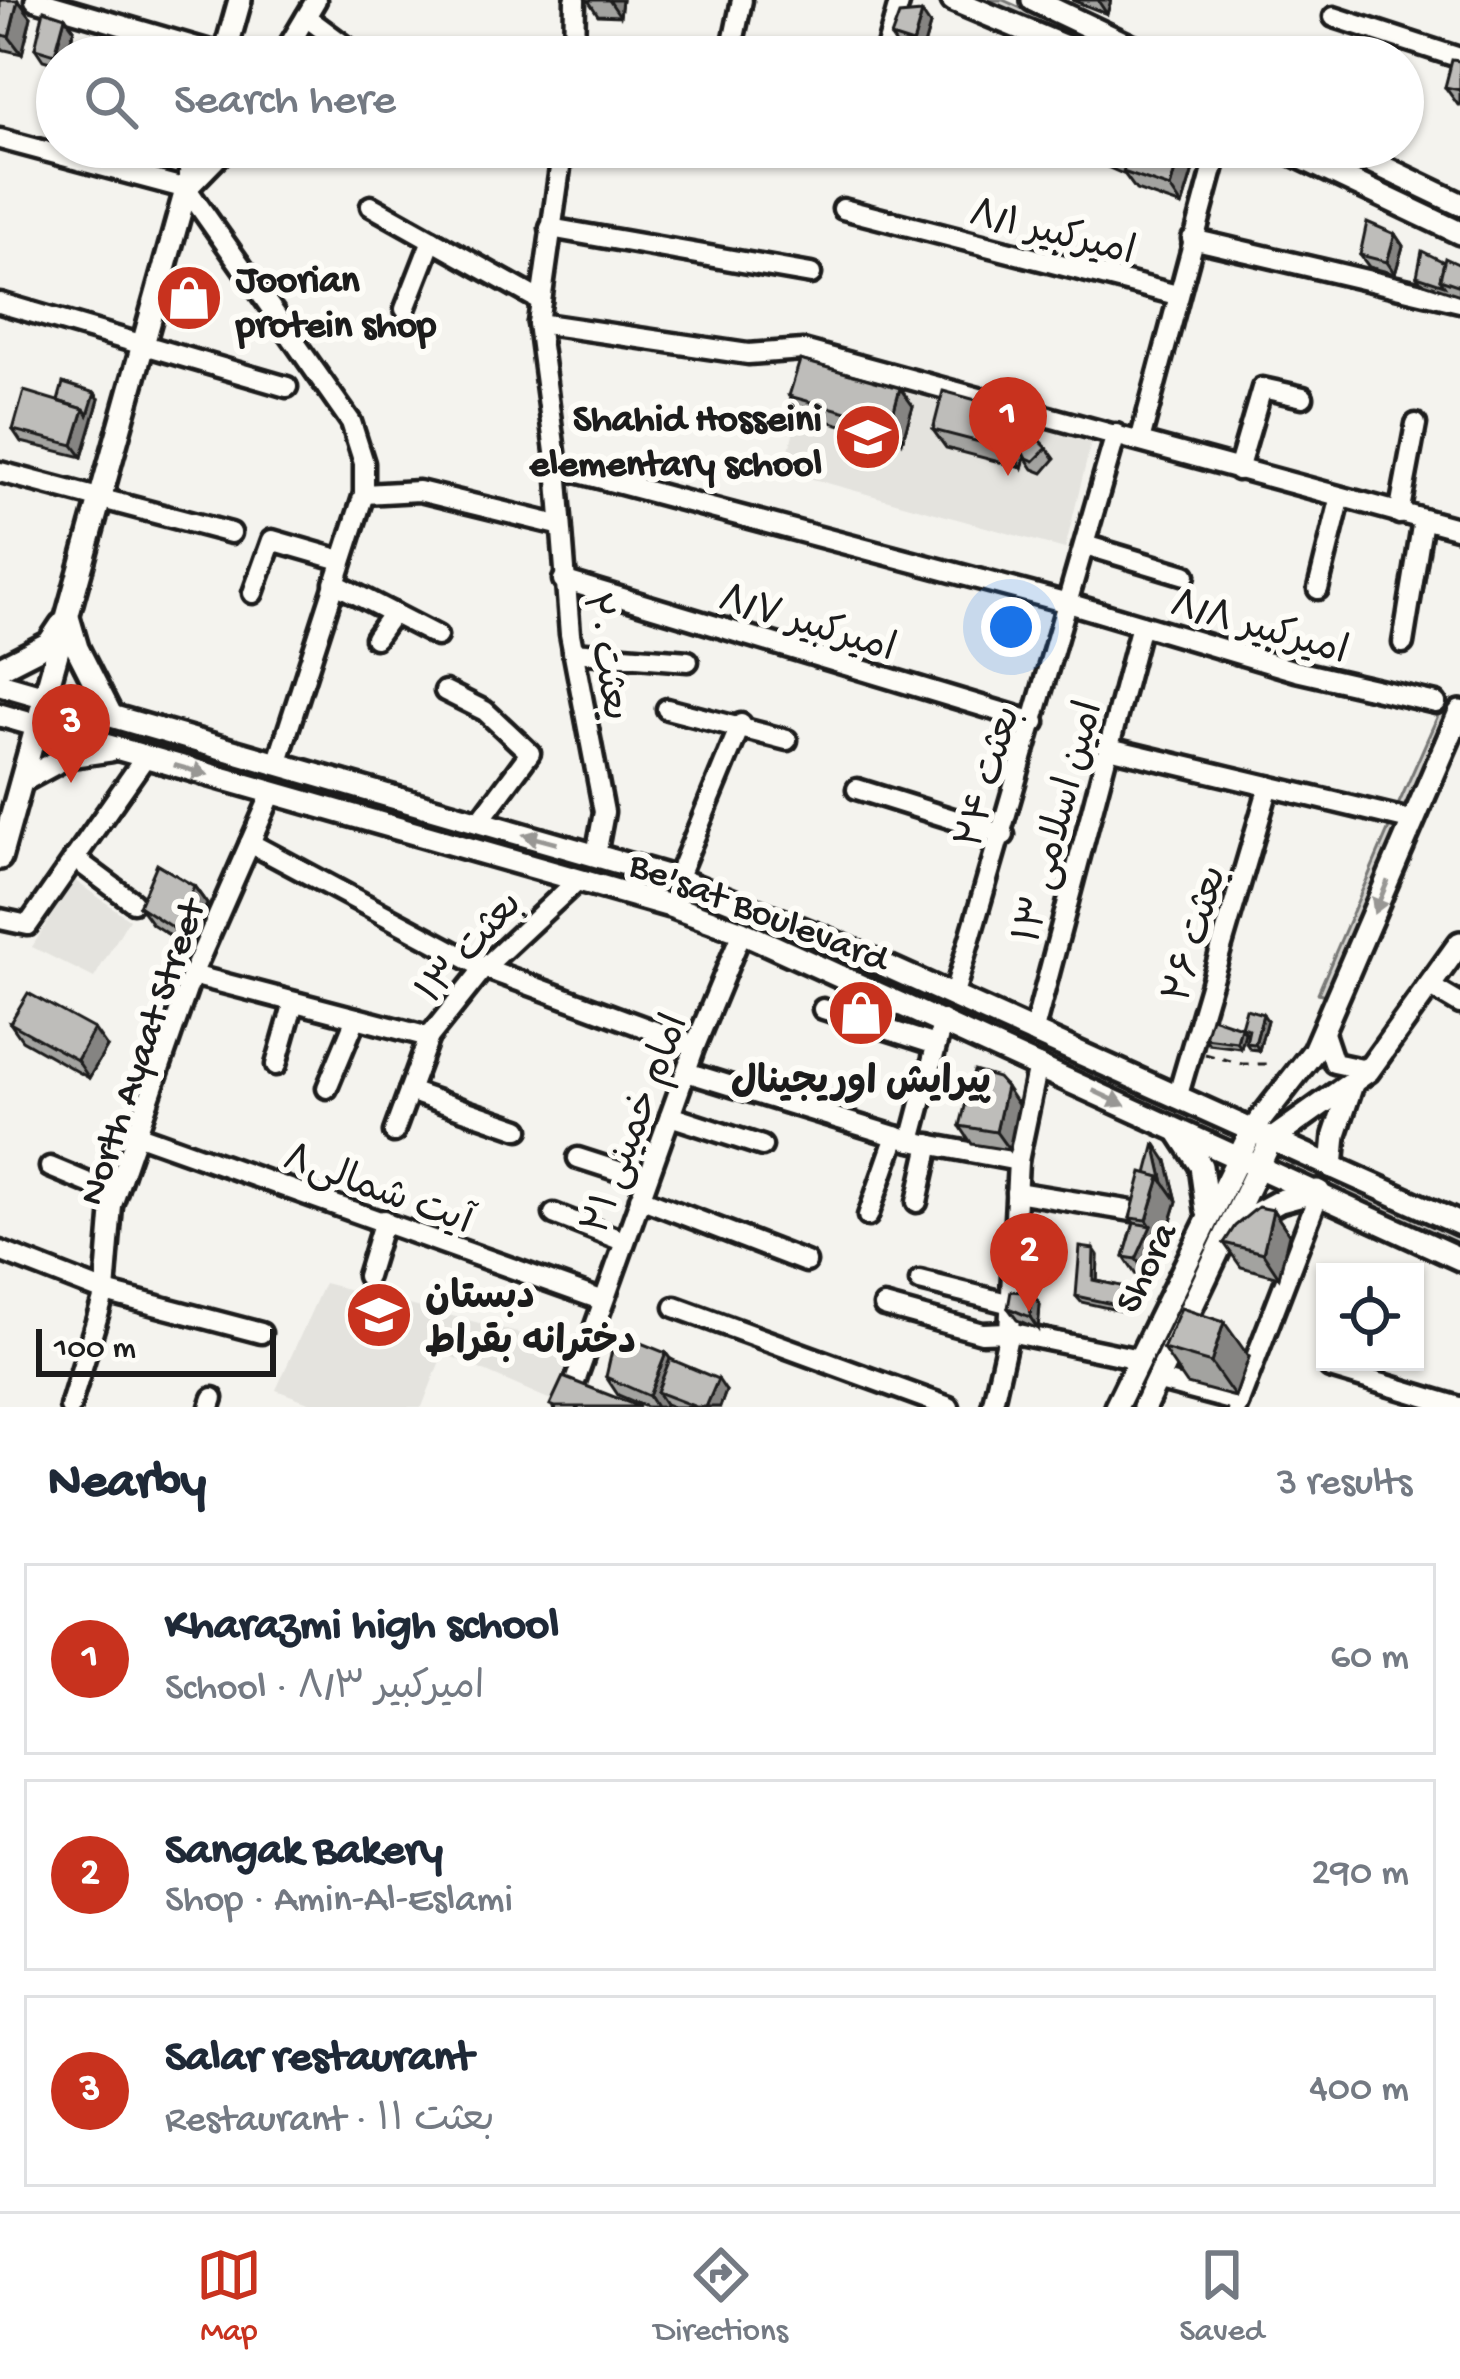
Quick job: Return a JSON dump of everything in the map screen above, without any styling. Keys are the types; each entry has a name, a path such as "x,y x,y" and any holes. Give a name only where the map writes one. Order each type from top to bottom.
{"main road":[{"path":"229,36 239,0"},
{"path":"953,0 1039,36"},
{"path":"1036,0 1110,36"},
{"path":"1,839 192,168"},
{"path":"1324,168 1460,232"},
{"path":"1384,168 1460,204"},
{"path":"1417,212 1430,190"},
{"path":"0,668 49,643 68,615"},
{"path":"68,615 77,648 111,715"},
{"name":"Be'sat Boulevard","path":"0,684 677,879 1033,1034 1182,1082 1261,1136 1460,1224"},
{"path":"1247,1162 1323,1030 1460,712"},
{"name":"Be'sat Boulevard","path":"0,715 578,880 742,932 1320,1191 1460,1259"},
{"path":"22,781 68,756 123,749 134,721"},
{"path":"1,839 22,781 32,724"},
{"path":"431,841 442,813"},
{"path":"1261,1136 1352,1084 1373,1065 1433,988 1460,943"},
{"path":"1332,1167 1335,1135 1352,1084"},
{"path":"1176,1129 1201,1166 1207,1217"},
{"name":"Shora","path":"1116,1407 1207,1217 1247,1162"},
{"name":"Shora","path":"1144,1407 1226,1232 1247,1162"},
{"path":"1226,1232 1269,1206 1320,1191"}],"street":[{"path":"35,0 156,36"},
{"path":"574,36 575,0"},
{"path":"734,36 742,0"},
{"path":"890,36 900,0"},
{"path":"294,36 311,8 339,36"},
{"path":"1334,17 1392,36"},
{"path":"1424,46 1460,58"},
{"path":"0,139 36,149"},
{"path":"108,168 187,189 351,422 364,463 364,494 277,764"},
{"path":"187,189 208,168"},
{"name":"بعثت ۲۰","path":"560,168 538,323 557,467 563,580 604,812 596,854"},
{"path":"1140,441 1213,168"},
{"path":"370,206 541,301"},
{"name":"امیرکبیر ۸/۱","path":"843,209 1178,295"},
{"path":"550,228 812,274"},
{"path":"1192,239 1460,302"},
{"path":"405,309 432,240"},
{"path":"0,303 144,341 287,387"},
{"path":"538,323 748,354 803,350 1460,529"},
{"path":"1238,470 1262,388 1303,397"},
{"path":"1399,514 1416,424"},
{"name":"بعثت ۲۴","path":"953,997 1004,835 1116,434"},
{"name":"امیرکبیر ۸/۸","path":"557,467 1069,603 1296,671 1436,703"},
{"path":"0,472 231,532"},
{"path":"364,494 419,491 558,525"},
{"path":"1318,589 1340,500"},
{"path":"1403,643 1423,520"},
{"path":"253,592 272,540 341,560"},
{"path":"1084,545 1185,575"},
{"name":"امیرکبیر ۸/۷","path":"563,580 1035,722"},
{"path":"334,583 437,636"},
{"path":"375,638 393,614"},
{"name":"امین اسلامی ۱۳","path":"1033,1034 1142,625"},
{"path":"573,652 688,661"},
{"path":"445,692 485,712 530,753 479,822"},
{"path":"667,709 741,724 787,740"},
{"path":"677,879 741,724"},
{"path":"1109,748 1414,821"},
{"path":"0,919 28,925 146,756"},
{"name":"بعثت ۲۶","path":"1182,1082 1269,786"},
{"path":"857,789 1004,835"},
{"name":"North Ayaat Street","path":"70,1407 105,1292 116,1194 192,975 272,793"},
{"path":"250,843 484,968 695,1046"},
{"path":"74,858 133,902"},
{"name":"بعثت ۱۳","path":"394,1132 429,1037 484,968 578,880"},
{"name":"امام خمینی ۲۱","path":"566,1407 695,1046 742,932"},
{"path":"192,975 429,1037"},
{"path":"1433,988 1460,1004"},
{"path":"276,1065 294,1002"},
{"path":"823,1009 935,1045"},
{"path":"327,1088 356,1018"},
{"path":"868,1216 912,1140 943,1020"},
{"path":"1323,1030 1334,1063 1362,1069 1373,1065"},
{"path":"992,1407 1009,1332 1018,1161 1038,1065"},
{"path":"686,1072 912,1140 1018,1161"},
{"path":"410,1091 519,1129"},
{"path":"670,1116 762,1145"},
{"name":"آیت شمالی۸","path":"136,1134 601,1300"},
{"path":"912,1140 917,1202"},
{"path":"578,1158 806,1262"},
{"path":"50,1167 116,1194"},
{"path":"1156,1380 1238,1405 1320,1191"},
{"path":"1016,1192 1132,1211"},
{"path":"554,1214 623,1241"},
{"path":"367,1276 384,1220"},
{"path":"0,1252 105,1292 261,1333"},
{"path":"920,1281 1011,1304"},
{"path":"884,1306 982,1333 1009,1332 1139,1358"},
{"path":"675,1307 949,1407"},
{"path":"1340,1371 1460,1407"},
{"path":"574,1382 594,1390"}],"path":[{"path":"1192,1046 1219,1060 1274,1064"}],"shaded area":[{"path":"980,0 1003,0 1083,36 1063,36"},
{"path":"1347,168 1361,168 1460,216 1460,222"},
{"path":"809,367 1091,443 1065,549 784,471"},
{"path":"1443,704 1450,707 1404,813 1396,810"},
{"path":"135,737 426,821 424,828 133,745"},
{"path":"1392,821 1399,824 1325,995 1318,993"},
{"path":"455,826 702,898 806,940 801,947 691,902 452,835"},
{"path":"74,880 129,919 94,978 32,947"},
{"path":"833,951 1215,1126 1212,1133 830,960"},
{"path":"1293,1161 1460,1235 1460,1245 1290,1169"},
{"path":"1232,1184 1240,1187 1136,1407 1127,1407"},
{"name":"دبستان دخترانه بقراط","path":"324,1283 572,1347 553,1401 443,1353 422,1407 322,1407 276,1390"}],"building":[{"path":"0,0 18,0 9,37 0,34"},
{"path":"44,10 65,17 60,36 38,36"},
{"path":"922,13 915,36 891,36 899,15"},
{"path":"1452,60 1460,61 1460,90 1445,87"},
{"path":"1124,168 1176,168 1170,188 1123,172"},
{"path":"1367,222 1395,234 1387,262 1360,255"},
{"path":"1422,251 1444,262 1440,279 1444,285 1417,276"},
{"path":"1445,258 1460,265 1460,286 1440,279"},
{"path":"800,360 900,388 890,424 789,396"},
{"path":"63,383 95,393 88,415 84,409 58,401"},
{"path":"24,391 84,409 73,445 13,430"},
{"path":"943,391 1020,412 1010,450 933,430"},
{"path":"1034,435 1047,448 1034,461 1021,448"},
{"path":"157,864 194,886 176,930 139,906"},
{"path":"28,993 94,1029 77,1060 10,1023"},
{"path":"1246,1009 1263,1014 1255,1044 1246,1043 1249,1029 1241,1027"},
{"path":"1211,1017 1241,1027 1237,1042 1205,1038"},
{"path":"974,1071 998,1078 1006,1087 996,1132 960,1126"},
{"path":"1155,1143 1164,1183 1147,1174"},
{"path":"1142,1172 1160,1177 1147,1220 1130,1218"},
{"path":"1258,1207 1273,1210 1263,1253 1224,1243 1235,1226"},
{"path":"1134,1223 1151,1226 1136,1259 1124,1257"},
{"path":"1080,1247 1094,1249 1093,1280 1134,1289 1126,1307 1076,1296"},
{"path":"1011,1291 1032,1293 1030,1317 1008,1308"},
{"path":"1181,1308 1224,1322 1211,1363 1163,1349"},
{"path":"616,1333 666,1353 649,1396 606,1377"},
{"path":"670,1359 718,1379 706,1407 657,1392"},
{"path":"563,1377 640,1407 550,1405"}],"place":[{"name":"Joorian protein shop","path":"189,298"},
{"name":"Shahid Hosseini elementary school","path":"868,437"},
{"name":"Kharazmi high school","path":"1008,476"},
{"name":"Salar restaurant","path":"71,783"},
{"name":"پیرایش اوریجینال","path":"861,1013"},
{"name":"Sangak Bakery","path":"1029,1312"},
{"name":"دبستان دخترانه بقراط","path":"379,1315"}]}
